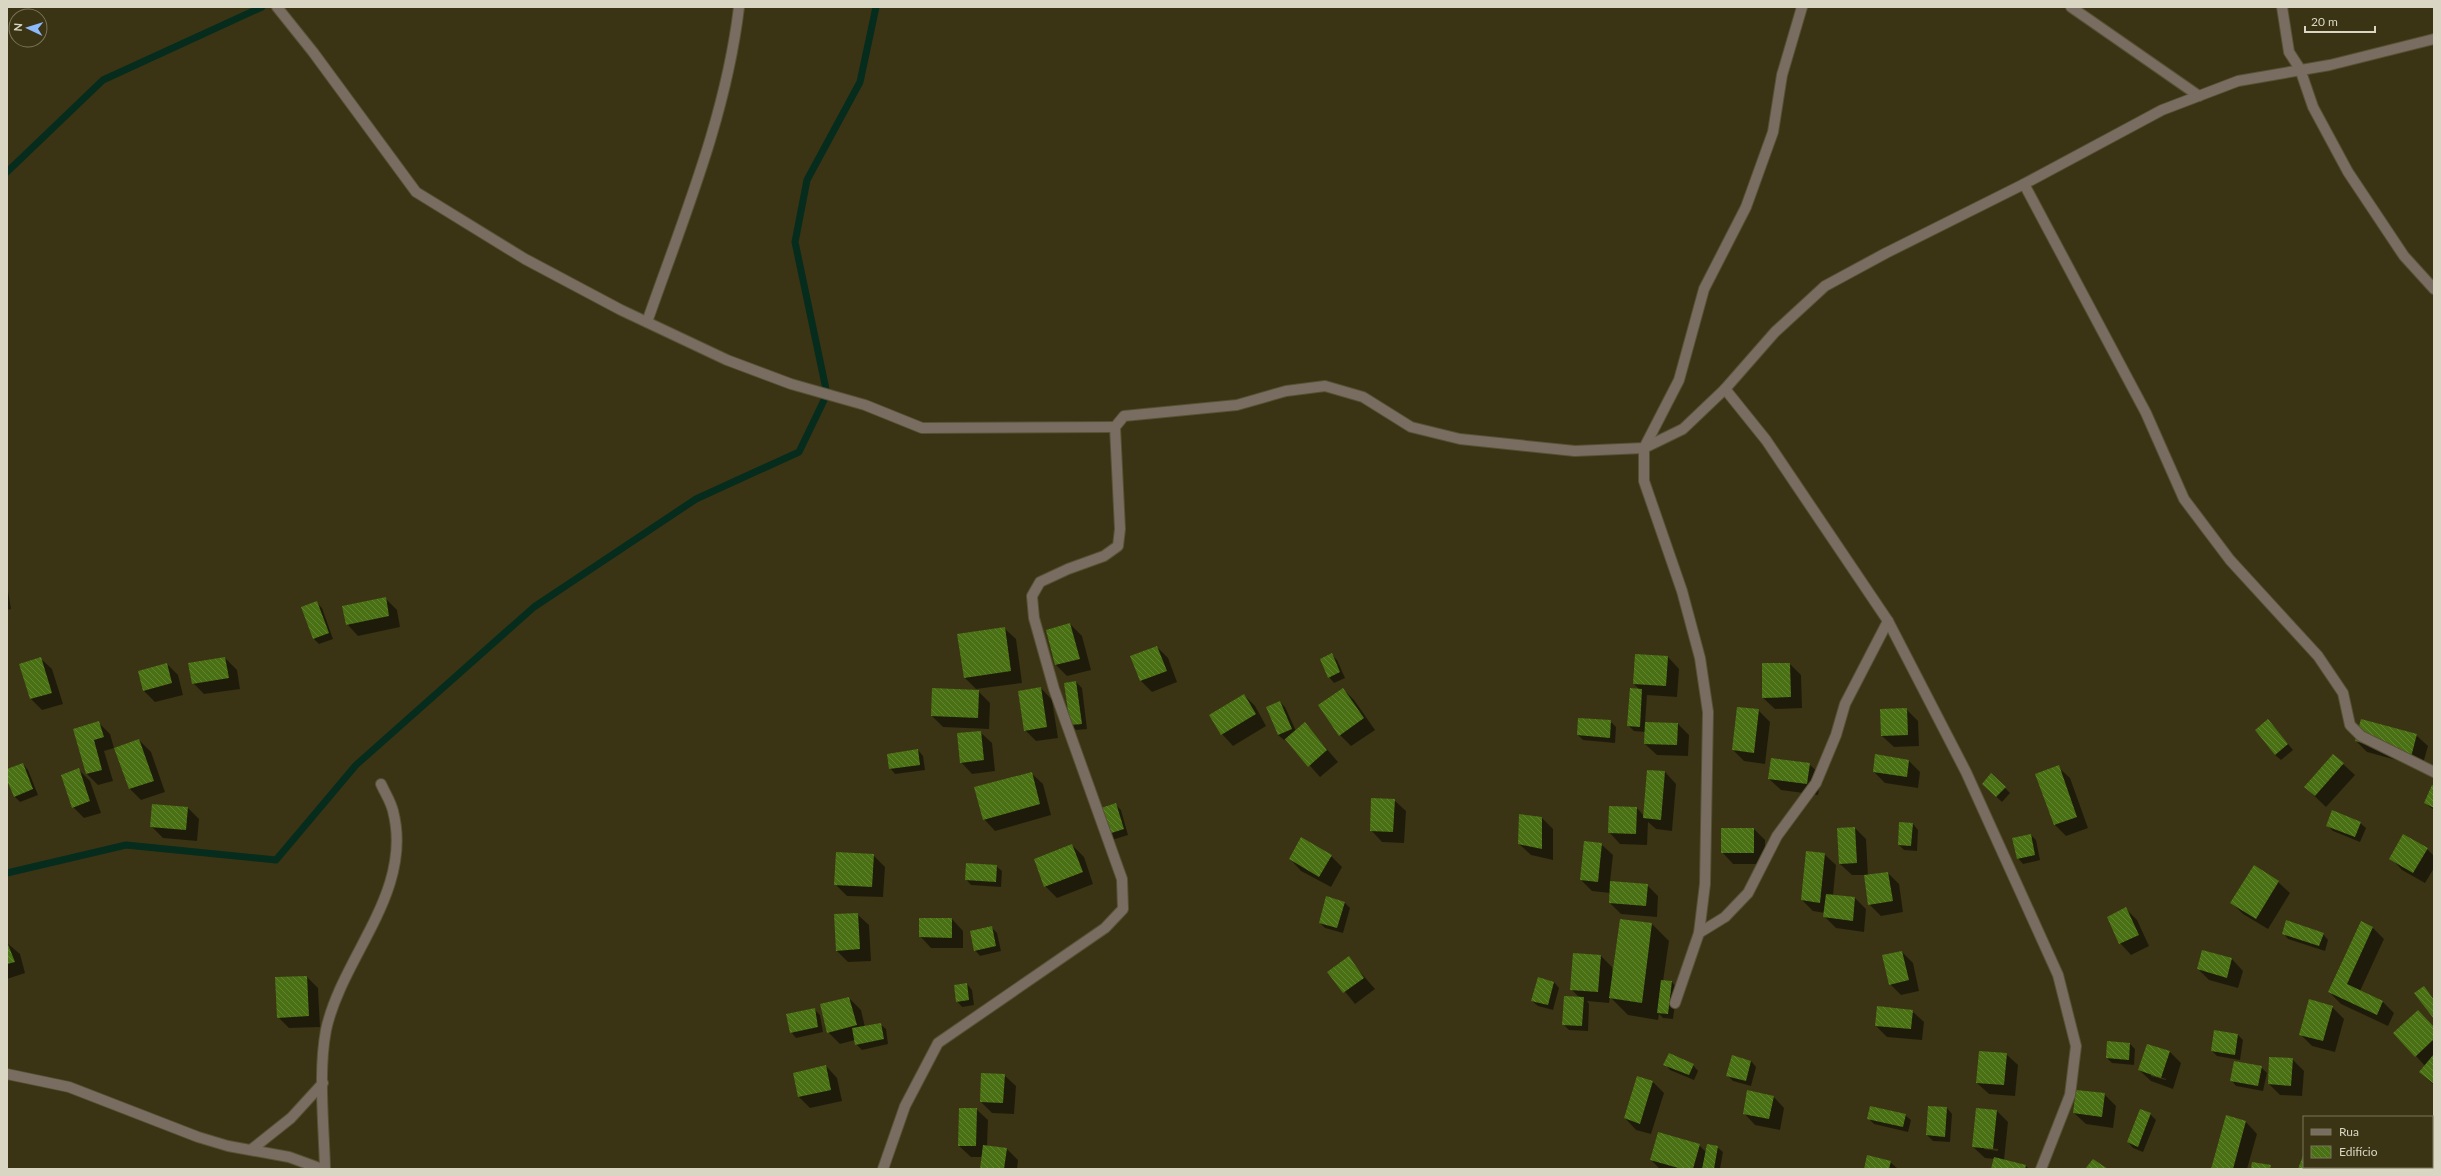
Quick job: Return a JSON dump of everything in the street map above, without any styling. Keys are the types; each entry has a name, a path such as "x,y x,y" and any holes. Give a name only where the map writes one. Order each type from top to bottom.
{"street":[{"path":"277,7 313,52 416,192 525,259 647,322 727,360 790,384 865,405 922,428 1115,426"},
{"path":"647,322 716,125 733,53 739,7"},
{"path":"1675,1003 1699,933 1705,884 1708,712 1700,658 1682,591 1644,481 1644,448 1679,380 1704,289 1746,206 1774,132 1782,75 1802,7"},
{"path":"2071,7 2199,96"},
{"path":"2282,7 2289,52 2300,69 2313,107 2348,172 2404,256 2434,289"},
{"path":"883,1169 905,1106 938,1043 1105,928 1123,909 1122,878 1054,690 1034,618 1032,596 1040,582 1068,569 1104,556 1118,546 1120,529 1115,426 1124,416 1237,405 1286,390 1326,386 1362,397 1411,427 1460,439 1575,451 1644,448 1683,429 1725,389 1774,332 1825,286 1886,253 2024,184 2162,110 2238,81 2330,65 2434,39"},
{"path":"2024,184 2146,414 2184,499 2230,560 2318,656 2343,693 2350,725 2361,736 2434,772"},
{"path":"1725,389 1766,440 1888,621 1966,772 2058,975 2076,1046 2070,1095 2041,1169"},
{"path":"1699,933 1725,916 1748,893 1778,836 1816,783 1836,735 1845,704 1888,621"},
{"path":"325,1169 323,1083 326,1030 342,982 371,930 387,894 396,849 393,811 381,784"},
{"path":"7,1074 69,1087 198,1137 228,1146 252,1149 288,1157 322,1169"},
{"path":"252,1149 291,1118 323,1083"}],"building":[{"path":"386,597 389,616 346,625 342,606"},
{"path":"317,601 329,633 313,639 301,607"},
{"path":"1070,623 1080,659 1055,665 1046,630"},
{"path":"1005,627 1011,671 964,678 957,634"},
{"path":"1157,646 1167,671 1140,681 1130,656"},
{"path":"1332,653 1340,672 1328,678 1320,659"},
{"path":"1635,654 1668,656 1666,686 1633,684"},
{"path":"41,657 52,693 30,699 19,664"},
{"path":"225,657 229,678 192,684 188,663"},
{"path":"167,663 172,683 143,691 138,671"},
{"path":"1762,663 1790,663 1791,697 1762,698"},
{"path":"1076,681 1082,724 1070,725 1064,683"},
{"path":"1041,687 1047,727 1024,731 1018,691"},
{"path":"932,688 979,690 978,718 931,716"},
{"path":"1343,688 1364,718 1339,736 1318,705"},
{"path":"1630,688 1642,689 1640,727 1627,726"},
{"path":"1244,694 1256,714 1221,735 1209,715"},
{"path":"1280,701 1292,729 1278,735 1266,707"},
{"path":"1737,707 1759,709 1754,753 1732,750"},
{"path":"1907,708 1908,735 1881,736 1880,709"},
{"path":"1578,718 1611,720 1610,738 1577,735"},
{"path":"2268,719 2288,744 2275,755 2255,730"},
{"path":"2361,719 2417,734 2411,757 2355,741"},
{"path":"99,721 104,737 94,740 102,770 86,774 73,729"},
{"path":"1305,722 1327,750 1308,767 1285,739"},
{"path":"1645,722 1678,723 1677,745 1644,744"},
{"path":"981,731 984,760 960,763 957,733"},
{"path":"139,739 154,781 129,789 114,748"},
{"path":"918,749 920,765 889,769 887,754"},
{"path":"1875,754 1909,760 1907,777 1873,772"},
{"path":"2333,754 2344,763 2315,796 2304,787"},
{"path":"1771,758 1810,763 1807,784 1768,779"},
{"path":"23,763 33,789 14,797 7,780 7,769"},
{"path":"2059,765 2077,817 2054,825 2035,774"},
{"path":"79,768 90,801 72,808 61,775"},
{"path":"1647,770 1665,771 1661,820 1643,818"},
{"path":"1032,772 1040,804 983,820 974,787"},
{"path":"1991,773 2006,787 1996,797 1982,784"},
{"path":"2432,785 2434,786 2434,808 2424,803"},
{"path":"1371,798 1395,799 1393,832 1370,831"},
{"path":"1116,803 1124,829 1105,835 1098,809"},
{"path":"152,804 188,807 186,830 150,827"},
{"path":"1609,806 1637,807 1636,834 1608,833"},
{"path":"2332,810 2361,822 2355,837 2326,826"},
{"path":"1519,814 1542,817 1542,849 1518,844"},
{"path":"1899,822 1913,823 1911,846 1898,845"},
{"path":"1855,827 1857,863 1839,864 1837,828"},
{"path":"1721,828 1754,828 1754,853 1721,853"},
{"path":"2031,834 2035,855 2017,859 2012,838"},
{"path":"2403,834 2428,848 2413,873 2389,859"},
{"path":"1301,837 1332,855 1319,877 1289,859"},
{"path":"1584,841 1602,843 1598,882 1580,880"},
{"path":"1072,844 1083,872 1044,887 1034,859"},
{"path":"1806,851 1825,853 1820,903 1801,900"},
{"path":"836,852 874,854 872,887 834,885"},
{"path":"966,863 997,865 996,882 965,880"},
{"path":"2254,865 2279,881 2256,919 2230,903"},
{"path":"1888,872 1893,901 1868,905 1864,875"},
{"path":"1610,881 1648,884 1646,906 1609,903"},
{"path":"1826,894 1855,897 1853,921 1823,917"},
{"path":"1326,896 1345,902 1337,928 1319,923"},
{"path":"2126,907 2139,935 2119,944 2107,917"},
{"path":"858,913 860,949 836,951 834,914"},
{"path":"919,918 952,918 952,938 919,937"},
{"path":"1620,919 1652,923 1642,1003 1609,998"},
{"path":"2286,920 2324,933 2319,946 2282,934"},
{"path":"2361,921 2373,927 2347,984 2383,1001 2377,1015 2328,992"},
{"path":"992,926 996,946 974,951 970,931"},
{"path":"7,942 15,962 7,964"},
{"path":"2202,950 2232,958 2227,978 2197,969"},
{"path":"1902,951 1909,980 1889,985 1882,955"},
{"path":"1573,953 1601,955 1598,992 1570,990"},
{"path":"1349,956 1364,978 1343,993 1327,972"},
{"path":"307,976 309,1016 277,1018 275,977"},
{"path":"1538,977 1554,982 1548,1005 1531,1001"},
{"path":"1661,980 1672,981 1668,1014 1657,1013"},
{"path":"967,983 969,1000 956,1002 954,985"},
{"path":"2424,986 2434,1000 2434,1019 2414,993"},
{"path":"1564,996 1584,997 1582,1026 1562,1025"},
{"path":"849,997 857,1025 827,1033 820,1004"},
{"path":"2309,999 2333,1006 2323,1041 2299,1035"},
{"path":"1877,1006 1913,1010 1911,1029 1875,1026"},
{"path":"815,1008 818,1027 790,1033 786,1014"},
{"path":"2418,1010 2434,1027 2434,1039 2415,1057 2393,1033"},
{"path":"881,1023 884,1039 855,1045 852,1028"},
{"path":"2214,1030 2238,1034 2235,1055 2211,1051"},
{"path":"2107,1041 2130,1043 2129,1060 2106,1058"},
{"path":"2147,1044 2170,1051 2161,1078 2138,1070"},
{"path":"1979,1051 2007,1053 2004,1085 1976,1083"},
{"path":"1669,1053 1694,1064 1689,1075 1663,1065"},
{"path":"2434,1054 2434,1084 2419,1072"},
{"path":"1732,1055 1751,1061 1746,1081 1726,1076"},
{"path":"2269,1057 2293,1058 2291,1086 2268,1084"},
{"path":"2234,1061 2262,1066 2258,1086 2230,1081"},
{"path":"826,1065 831,1090 798,1097 793,1073"},
{"path":"981,1073 1005,1074 1003,1103 980,1102"},
{"path":"1637,1076 1653,1081 1640,1124 1624,1118"},
{"path":"1747,1090 1774,1096 1769,1119 1743,1114"},
{"path":"2076,1090 2105,1093 2102,1117 2073,1113"},
{"path":"1870,1106 1906,1114 1903,1127 1867,1119"},
{"path":"1928,1106 1947,1107 1945,1137 1926,1135"},
{"path":"959,1108 977,1108 976,1146 958,1146"},
{"path":"1976,1108 1997,1110 1993,1149 1972,1147"},
{"path":"2140,1109 2151,1113 2138,1147 2127,1142"},
{"path":"2226,1115 2246,1121 2233,1169 2211,1169"},
{"path":"1658,1132 1700,1144 1693,1169 1682,1169 1650,1160"},
{"path":"1707,1144 1718,1146 1714,1169 1702,1169"},
{"path":"983,1145 1007,1148 1004,1169 980,1169"},
{"path":"1867,1155 1891,1161 1889,1169 1864,1169"},
{"path":"2303,1156 2303,1168 2323,1168 2323,1169 2298,1169"},
{"path":"1994,1157 2026,1165 2025,1169 1991,1169"},
{"path":"2093,1159 2108,1169 2085,1169"},
{"path":"2252,1162 2271,1165 2270,1169 2251,1169"},
{"path":"2340,1168 2382,1168 2382,1169"}],"waterway":[{"path":"7,172 103,80 262,7"},
{"path":"7,873 126,845 276,860 356,765 534,607 696,499 799,452 827,394 795,242 807,180 860,82 876,7"}]}
